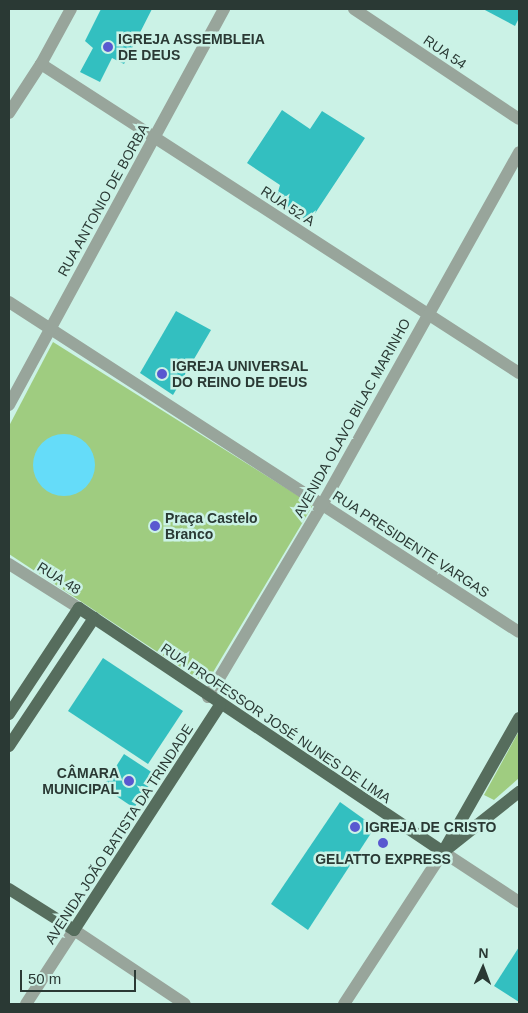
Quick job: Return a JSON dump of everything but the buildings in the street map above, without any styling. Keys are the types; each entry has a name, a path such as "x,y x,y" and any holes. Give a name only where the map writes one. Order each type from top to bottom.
{"main road":[{"name":"RUA 48","path":"79,608 94,618"},
{"path":"9,714 79,608"},
{"name":"RUA PROFESSOR JOSÉ NUNES DE LIMA","path":"94,618 208,697 442,852"},
{"path":"9,746 94,618"},
{"name":"AVENIDA JOÃO BATISTA DA TRINDADE","path":"74,930 220,705"},
{"path":"442,852 519,718"},
{"path":"442,852 475,830 519,792"},
{"path":"9,889 74,930"}],"street":[{"name":"RUA ANTONIO DE BORBA","path":"9,406 224,9"},
{"name":"RUA 54","path":"354,9 519,119"},
{"path":"9,113 41,64 68,10"},
{"name":"RUA 52 A","path":"41,64 519,373"},
{"name":"AVENIDA OLAVO BILAC MARINHO","path":"208,697 322,505 427,313 519,152"},
{"name":"RUA PRESIDENTE VARGAS","path":"9,302 519,632"},
{"name":"RUA 48","path":"9,564 79,608"},
{"path":"344,1004 442,852 519,902"},
{"path":"74,930 184,1004"},
{"name":"AVENIDA JOÃO BATISTA DA TRINDADE","path":"26,1004 74,930"}],"green space":[{"name":"Praça Castelo Branco","path":"53,342 313,505 206,684 9,554 9,426"},
{"path":"519,731 519,778 494,800 484,795"}],"water":[{"path":"64,434 81,439 86,443 90,448 95,465 90,482 86,487 81,491 64,496 47,491 42,487 38,482 33,465 38,448 42,443 47,439"}],"place":[{"name":"IGREJA ASSEMBLEIA DE DEUS","path":"108,47"},
{"name":"IGREJA UNIVERSAL DO REINO DE DEUS","path":"162,374"},
{"name":"Praça Castelo Branco","path":"155,526"},
{"name":"CÂMARA MUNICIPAL","path":"129,781"},
{"name":"IGREJA DE CRISTO","path":"355,827"},
{"name":"GELATTO EXPRESS","path":"383,843"}]}
